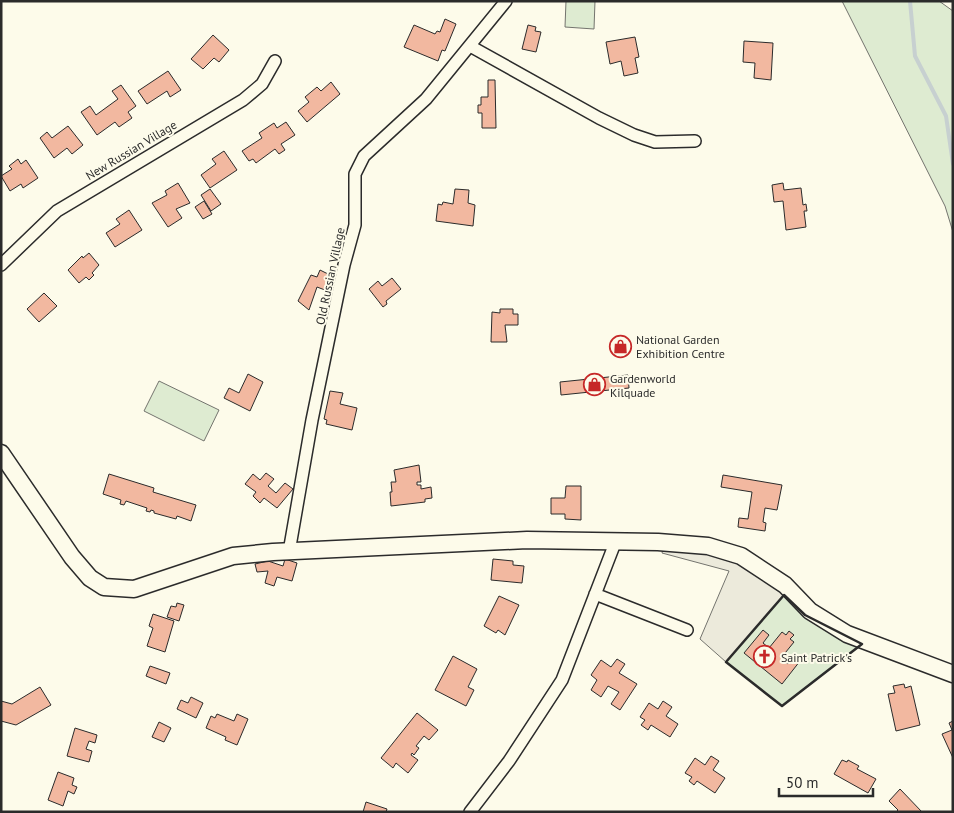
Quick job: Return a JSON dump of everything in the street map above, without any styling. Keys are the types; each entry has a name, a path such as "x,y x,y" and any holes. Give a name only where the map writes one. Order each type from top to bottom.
{"street":[{"name":"Old Russian Village","path":"289,552 312,420 344,265 355,225 356,174 364,156 426,99 506,1"},
{"path":"470,46 599,118 634,135 655,142 695,141"},
{"name":"New Russian Village","path":"1,265 57,211 243,100 262,84 274,61"},
{"path":"1,453 72,557 90,578 104,587 134,589 234,556 289,552 527,540 615,543 658,542 708,546 742,556 785,585 810,611 847,634 953,674"},
{"path":"470,812 509,761 562,680 615,543"},
{"path":"594,594 686,630"}],"green space":[{"path":"566,1 595,1 594,29 565,27"},
{"path":"842,1 939,1 953,11 953,232 945,206"},
{"path":"159,381 219,410 204,441 144,411"},
{"path":"784,595 862,644 782,706 726,662"}],"shaded area":[{"path":"664,545 752,564 784,595 726,662 700,639 729,571 662,553"}],"building":[{"path":"445,19 456,24 445,51 442,50 438,61 404,47 414,25 435,34 437,31 440,32"},
{"path":"528,25 536,27 535,31 541,32 536,52 522,49"},
{"path":"213,35 229,50 219,62 214,58 203,69 191,59"},
{"path":"635,37 639,57 635,58 638,73 624,76 621,61 610,64 606,42"},
{"path":"744,41 773,43 771,80 754,78 755,63 743,62"},
{"path":"168,71 181,90 170,97 167,91 147,104 138,91"},
{"path":"488,80 495,80 496,128 482,128 482,113 478,113 481,97 488,97"},
{"path":"331,82 340,94 307,122 298,111 309,102 305,97 317,87 321,91"},
{"path":"121,85 136,106 128,112 132,118 119,127 115,122 97,135 81,112 90,106 96,115 118,99 112,91"},
{"path":"286,122 295,135 281,144 285,150 279,154 275,149 256,163 253,159 249,161 242,151 262,138 259,133 274,123 277,128"},
{"path":"68,126 83,145 72,154 67,148 54,158 40,138 47,132 52,138"},
{"path":"224,151 237,170 210,188 201,175 216,164 212,159"},
{"path":"18,159 21,164 26,160 38,178 23,188 21,184 10,191 1,176 12,169 9,166"},
{"path":"178,183 190,203 176,209 182,218 168,227 152,203 167,195 165,191"},
{"path":"783,183 784,190 801,188 803,205 806,204 807,211 804,211 806,227 786,230 783,201 774,202 772,185"},
{"path":"210,189 221,204 211,211 201,195"},
{"path":"455,189 469,190 468,203 475,205 473,226 436,221 438,204 442,205 443,202 453,204"},
{"path":"204,201 212,214 203,219 195,207"},
{"path":"129,210 142,230 115,247 106,233 120,224 116,219"},
{"path":"89,253 99,265 89,280 86,277 79,283 68,270 82,256 83,258"},
{"path":"320,270 332,276 325,290 317,287 309,310 298,301 311,275 317,277"},
{"path":"392,278 401,289 386,301 387,304 383,307 369,289 378,281 382,286"},
{"path":"44,293 57,306 39,322 27,309"},
{"path":"500,309 513,309 513,314 518,314 518,325 505,325 507,342 491,342 492,312 500,313"},
{"path":"248,374 263,382 250,411 224,398 229,388 239,393"},
{"name":"Gardenworld Kilquade","path":"628,375 629,388 561,395 560,382"},
{"path":"330,391 343,393 340,404 357,408 352,430 326,424 327,420 324,419"},
{"path":"419,465 421,482 417,482 417,485 421,485 421,489 431,487 432,498 425,499 425,502 391,506 391,482 396,482 394,470"},
{"path":"266,473 274,479 268,486 276,493 285,483 293,489 277,508 264,498 260,503 253,496 256,492 245,484 253,474 260,480"},
{"path":"109,474 154,488 153,492 196,505 191,521 177,516 176,519 154,513 151,510 150,512 146,511 147,508 126,501 124,505 120,504 121,500 103,494"},
{"path":"723,475 782,485 777,510 765,508 763,522 766,523 765,531 738,527 739,518 748,519 752,492 721,487"},
{"path":"566,486 581,486 581,520 565,519 565,514 551,514 551,498 565,498"},
{"path":"285,559 297,563 292,581 277,577 274,586 265,583 268,571 257,572 255,564 268,561 283,566"},
{"path":"493,559 513,561 513,565 524,566 522,583 491,580"},
{"path":"499,596 519,605 505,635 498,630 496,633 484,626"},
{"path":"177,603 184,605 179,621 167,617 171,606 176,607"},
{"path":"153,614 174,621 165,652 147,646 153,628 149,626"},
{"name":"Saint Patrick's","path":"763,630 769,635 763,643 769,648 782,632 786,635 789,631 794,635 790,639 794,642 781,658 788,664 794,656 800,661 782,684 744,653"},
{"path":"453,656 477,669 468,687 474,690 466,706 435,690"},
{"path":"617,659 625,664 619,673 637,684 620,710 611,704 619,692 608,686 601,697 591,690 597,680 591,675 601,660 611,667"},
{"path":"150,666 170,673 166,684 146,676"},
{"path":"904,684 905,688 911,686 920,725 896,731 888,694 895,693 893,686"},
{"path":"40,687 51,705 16,725 1,721 1,701 12,704"},
{"path":"191,697 203,703 196,718 177,709 181,700 188,703"},
{"path":"663,701 672,707 666,716 678,724 670,737 651,725 648,730 641,725 645,720 640,717 649,703 658,709"},
{"path":"417,713 438,730 429,740 424,736 416,746 419,748 414,755 412,753 411,755 418,760 408,773 396,763 393,768 381,758"},
{"path":"217,714 234,721 237,714 248,719 237,745 225,740 226,737 206,728 211,716 215,718"},
{"path":"953,721 953,758 942,734 952,730 949,723"},
{"path":"159,722 171,728 164,742 152,737"},
{"path":"75,728 97,735 95,743 89,741 86,749 92,751 89,762 67,756"},
{"path":"711,756 719,761 713,770 725,778 715,793 697,781 694,785 689,781 692,777 685,773 695,758 705,765"},
{"path":"842,760 847,762 848,760 859,766 857,769 876,779 868,793 834,774"},
{"path":"58,772 74,778 72,785 77,787 74,794 68,791 63,806 48,800"},
{"path":"900,789 922,812 896,812 898,810 889,801"},
{"path":"366,802 387,809 386,812 363,812"}],"waterway":[{"path":"910,1 915,56 946,116 953,164"}],"wall":[{"path":"784,595 805,615 862,644 782,706 726,662 784,595"}],"place":[{"name":"National Garden Exhibition Centre","path":"620,346"},
{"name":"Gardenworld Kilquade","path":"594,385"},
{"name":"Saint Patrick's","path":"765,657"}]}
